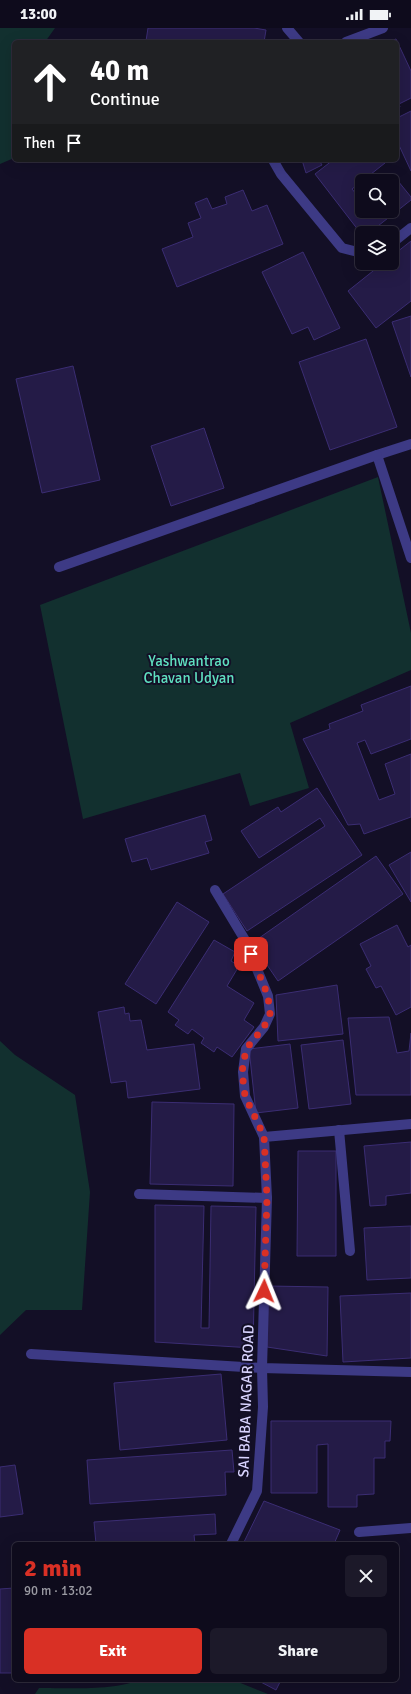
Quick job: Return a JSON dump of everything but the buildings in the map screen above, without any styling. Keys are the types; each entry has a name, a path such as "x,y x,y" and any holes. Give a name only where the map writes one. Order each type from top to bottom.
{"street":[{"path":"287,28 297,40"},
{"path":"351,40 383,28"},
{"path":"274,162 281,174 342,248 355,251"},
{"path":"399,238 411,228"},
{"path":"59,567 411,444"},
{"path":"377,455 411,558"},
{"path":"215,890 245,940 268,996 270,1014 264,1027 246,1049 242,1072 245,1096 264,1136 411,1124"},
{"path":"339,1130 350,1251"},
{"name":"SAI BABA NAGAR ROAD","path":"232,1542 258,1491 263,1407 262,1368 267,1198 264,1136"},
{"path":"139,1194 267,1198"},
{"path":"31,1354 262,1368 411,1372"},
{"path":"359,1532 411,1528"}],"green space":[{"path":"0,28 55,28 46,40 12,40 12,159 0,164"},
{"name":"Yashwantrao Chavan Udyan","path":"378,477 411,633 411,670 290,723 309,788 250,806 240,773 83,819 40,605"},
{"path":"0,1041 15,1055 75,1095 90,1192 82,1310 26,1310 0,1335"},
{"path":"132,1682 238,1682 268,1694 35,1694 39,1688 104,1687"}],"route":[{"path":"251,954 268,996 270,1014 264,1027 246,1049 242,1072 245,1096 264,1136 267,1198 264,1291"}]}
